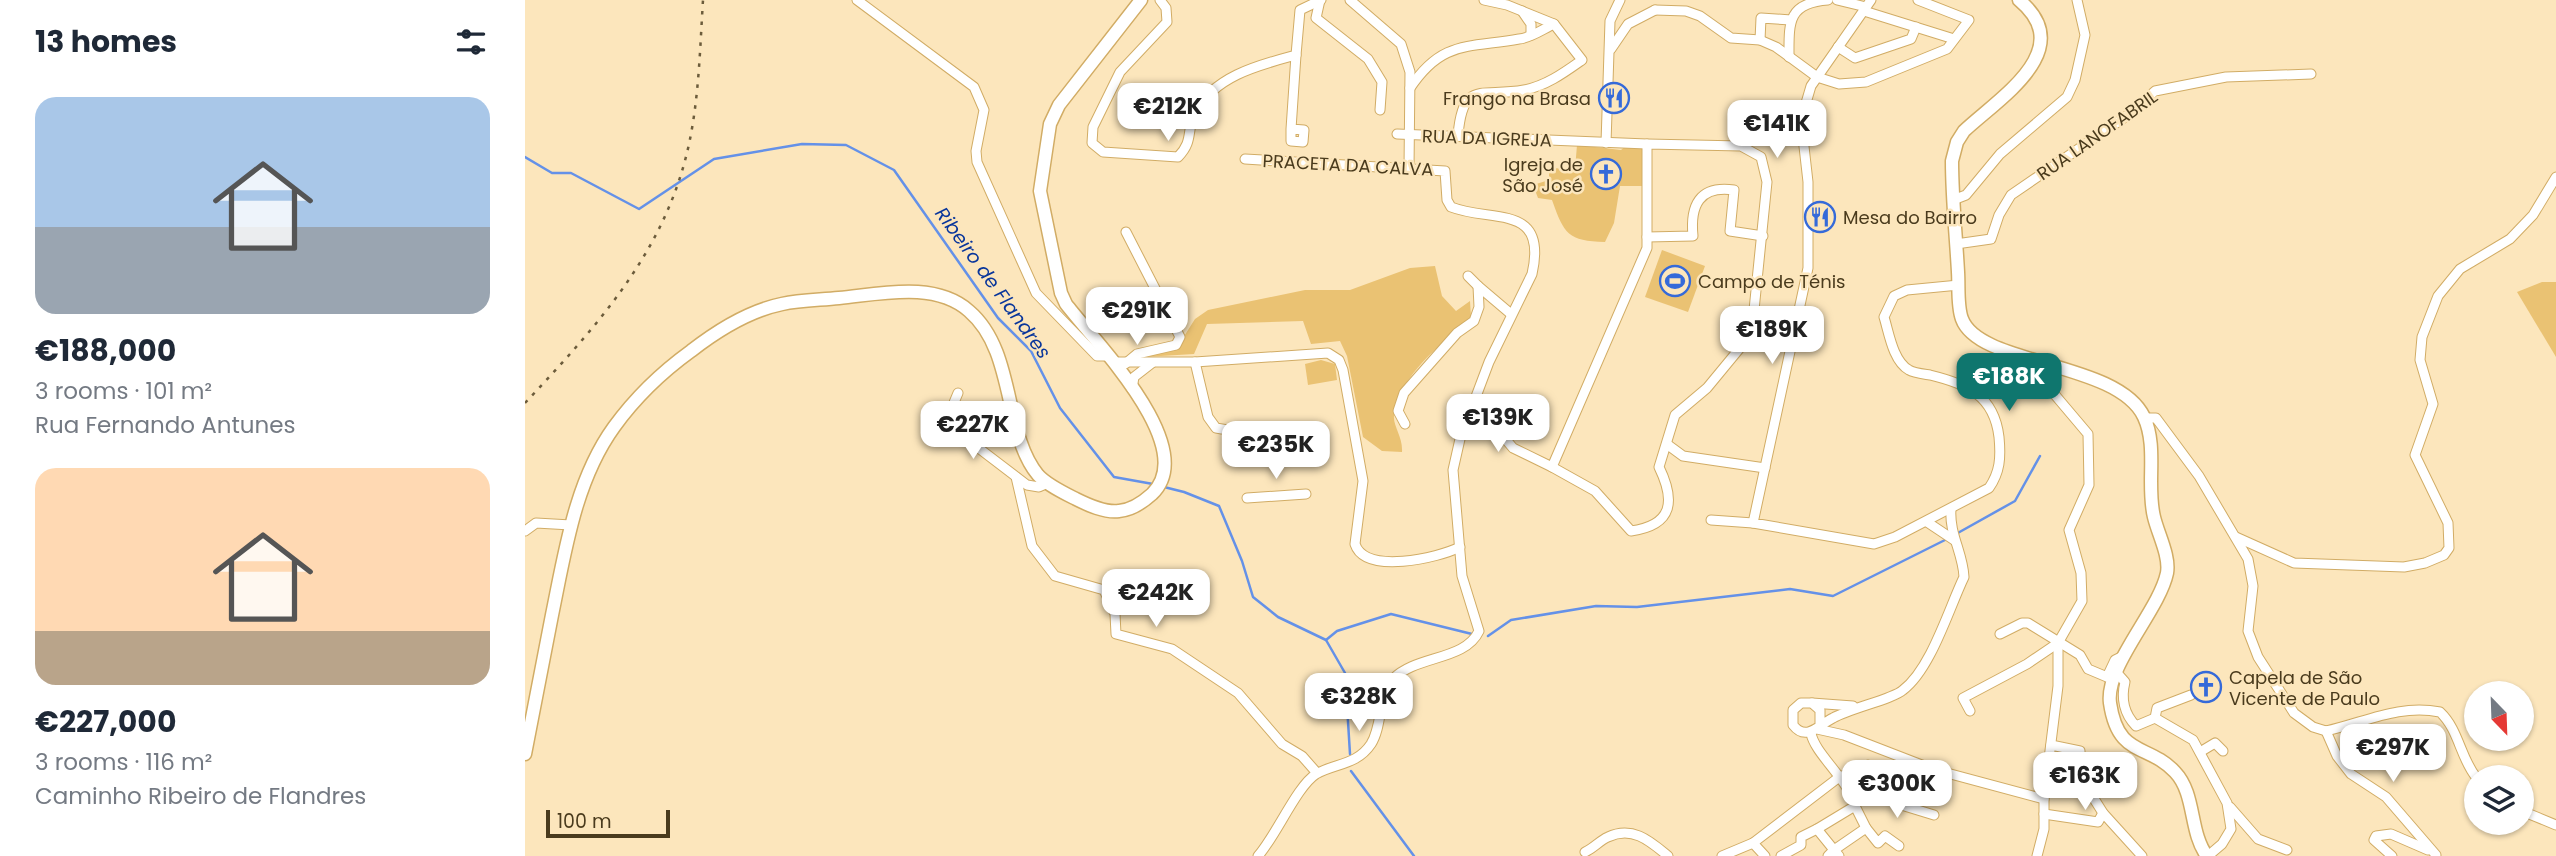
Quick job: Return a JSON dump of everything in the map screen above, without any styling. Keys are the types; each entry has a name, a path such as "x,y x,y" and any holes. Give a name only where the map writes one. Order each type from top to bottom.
{"main road":[{"path":"525,754 571,525 590,470 612,429 641,393 692,350 749,314 782,304 886,293 921,291 949,298 970,312 986,334 1001,364 1027,457 1039,477 1089,506 1117,512 1138,506 1156,490 1164,471 1165,449 1159,430 1061,293 1042,205 1041,177 1053,115 1142,0"},
{"path":"2019,0 2034,15 2040,35 2035,65 1964,131 1957,142 1952,161 1962,320 1981,340 2125,394 2145,418 2150,438 2153,515 2168,571 2161,591 2117,673 2110,699 2118,728 2131,747 2177,773 2185,788 2197,836 2207,856"}],"street":[{"path":"857,0 974,87 984,110 976,150 978,162 1025,273 1035,293 1097,356 1125,364 1328,353 1339,360 1363,481 1355,544 1364,557 1413,562 1442,556 1460,548"},
{"path":"1160,0 1166,8 1167,22 1120,72 1093,127 1092,143 1103,152 1178,157 1188,146 1193,115 1209,91 1252,68 1296,55"},
{"path":"1291,129 1300,10 1320,0"},
{"path":"1320,0 1316,18 1369,59 1382,82 1380,110"},
{"name":"RUA DA IGREJA","path":"1350,0 1401,44 1411,72 1409,168"},
{"path":"1458,135 1460,111 1466,100 1477,91 1525,90 1558,77 1582,60 1554,24 1484,0"},
{"path":"1606,143 1610,21 1620,0"},
{"path":"1789,57 1790,20 1802,6 1828,0"},
{"path":"1837,0 1867,6 1916,27 1954,39"},
{"path":"1609,53 1616,38 1628,24 1654,5 1700,16 1731,38 1760,40 1817,77 1839,84 1867,82 1947,49 1969,20 1918,0"},
{"path":"1953,200 1966,195 2000,154 2067,97 2075,80 2085,36 2077,0"},
{"path":"1753,523 1808,268 1808,182 1801,120 1811,86 1867,6"},
{"path":"1522,11 1531,24 1531,35"},
{"path":"1760,40 1761,18 1790,20"},
{"path":"1410,88 1424,67 1458,47 1522,39 1554,24"},
{"path":"1838,47 1856,58 1912,39 1916,27"},
{"name":"RUA LANOFABRIL","path":"1957,244 1991,239 1999,215 2011,195 2129,115 2155,91 2226,77 2311,74"},
{"name":"RUA DA IGREJA","path":"1397,134 1741,146 1761,158 1767,182 1754,310 1740,348 1707,388 1675,415 1668,445 1659,467 1668,485 1671,505 1667,514 1641,529 1631,531 1595,491 1552,467"},
{"path":"1475,403 1513,448 1552,467 1647,248 1647,144"},
{"name":"PRACETA DA CALVA","path":"1245,159 1445,171 1447,200 1451,207 1461,211 1513,217 1531,234 1535,258 1532,274 1511,314"},
{"path":"2236,537 2294,563 2403,567 2425,563 2444,555 2449,548 2448,523 2415,454 2433,404 2420,360 2422,337 2438,296 2460,269 2510,239 2533,215 2556,177"},
{"path":"1647,237 1693,236 1691,214 1699,200 1710,192 1725,189 1734,190 1730,232 1763,236"},
{"path":"1125,364 1137,354 1176,345 1180,337 1126,232"},
{"path":"1258,856 1273,839 1306,783 1317,773 1350,763 1371,744 1380,724 1390,681 1406,667 1475,641 1479,631 1462,576 1453,470 1460,439 1489,362 1511,314 1468,276"},
{"path":"1711,520 1753,523 1874,544 1927,522 1989,488 1999,474 2000,452 1995,415 1985,398 1968,386 1908,370 1895,352 1884,317 1894,296 1907,290 1959,285"},
{"path":"1405,424 1398,411 1404,393 1457,333 1474,321 1479,307 1478,286"},
{"path":"1970,711 1963,698 2027,664 2058,643 2082,601 2081,573 2069,530 2088,485 2088,434 2022,355"},
{"path":"1195,362 1208,417 1216,428 1245,433"},
{"path":"1132,389 1134,377 1152,363"},
{"path":"958,393 947,423 1027,485 1039,487 1048,483"},
{"path":"2145,418 2156,418 2236,537 2252,572 2250,640 2294,713 2313,727 2326,731 2401,710 2419,708 2440,712 2449,721 2470,765"},
{"path":"1668,445 1683,456 1765,468"},
{"path":"1016,477 1032,546 1055,576 1104,590 1115,614 1116,634 1172,649 1238,693 1282,744 1302,756 1317,773"},
{"path":"1247,498 1306,494"},
{"path":"1816,729 1855,706 1902,691 1922,669 1964,576 1963,562 1954,540 1951,509"},
{"path":"1927,522 1954,540"},
{"path":"525,531 535,523 571,525"},
{"path":"2000,634 2022,622 2028,623 2080,655 2088,669 2107,677 2115,660 2127,654"},
{"path":"2037,856 2041,851 2044,799 2059,686 2058,643"},
{"path":"2117,673 2125,682 2122,695 2136,726 2155,718 2181,731 2200,752 2227,803 2258,839 2287,850"},
{"path":"2155,718 2157,708 2190,695"},
{"path":"1855,706 1812,703 1797,706 1791,715 1796,729 1816,729 1845,735 1932,769 2044,799"},
{"path":"1812,703 1820,710 1812,741 1832,763 1866,828 1878,843 1885,836 1899,846"},
{"path":"1843,713 1838,723 1845,735"},
{"path":"2326,731 2337,756 2351,774 2386,797 2437,855"},
{"path":"2200,752 2215,743 2223,751"},
{"path":"2051,745 2080,751 2081,778 2103,813 2142,856"},
{"path":"1722,856 1753,843 1838,778 1868,765"},
{"path":"1877,786 1900,793 1898,804 1934,816"},
{"path":"2207,856 2222,844 2231,828 2227,803"},
{"path":"1753,843 1767,856 1775,853 1781,856 1801,845 1801,837 1855,806"},
{"path":"2044,814 2098,822 2103,813"},
{"path":"2534,816 2556,825"},
{"path":"1817,829 1834,854 1866,828"},
{"path":"1585,852 1610,836 1635,834 1649,838 1668,856"},
{"path":"2392,856 2374,841 2376,836 2391,834 2437,855"}],"shaded area":[{"path":"1577,145 1621,150 1626,146 1642,147 1642,186 1620,186 1614,223 1605,242 1583,240 1569,233 1560,221 1552,200 1538,198 1533,185 1549,180 1549,168 1575,169"},
{"name":"Campo de Ténis","path":"1662,250 1705,266 1688,312 1645,297"},
{"path":"1435,266 1442,296 1456,311 1470,301 1471,317 1423,361 1404,387 1394,416 1402,452 1382,451 1363,437 1347,356 1340,341 1311,344 1303,321 1207,324 1194,354 1144,357 1176,349 1195,319 1208,310 1305,290 1350,290 1410,268"},
{"path":"2542,282 2556,282 2556,357 2517,292"},
{"path":"1321,360 1335,364 1337,380 1308,385 1305,364"},
{"path":"1264,437 1266,454 1249,456 1245,439"}],"waterway":[{"name":"Ribeiro de Flandres","path":"525,157 552,173 571,173 639,209 714,159 802,144 846,145 894,170 998,318 1031,351 1060,408 1114,477 1153,484"},
{"path":"1956,534 2015,501 2040,456"},
{"name":"Ribeiro de Flandres","path":"1160,486 1219,506 1242,561 1253,597 1278,617 1326,640 1345,673 1350,754"},
{"path":"1488,636 1511,620 1596,606 1637,607 1790,589 1833,596 1947,539"},
{"path":"1326,640 1337,631 1391,614 1472,634"},
{"name":"Ribeiro de Flandres","path":"1351,771 1414,856"}],"railway":[{"path":"525,403 578,345 625,285 664,219 689,144 699,72 703,0"}],"place":[{"name":"Frango na Brasa","path":"1614,98"},
{"name":"Igreja de São José","path":"1606,174"},
{"name":"Mesa do Bairro","path":"1820,217"},
{"name":"Campo de Ténis","path":"1675,281"},
{"name":"Capela de São Vicente de Paulo","path":"2206,687"}]}
